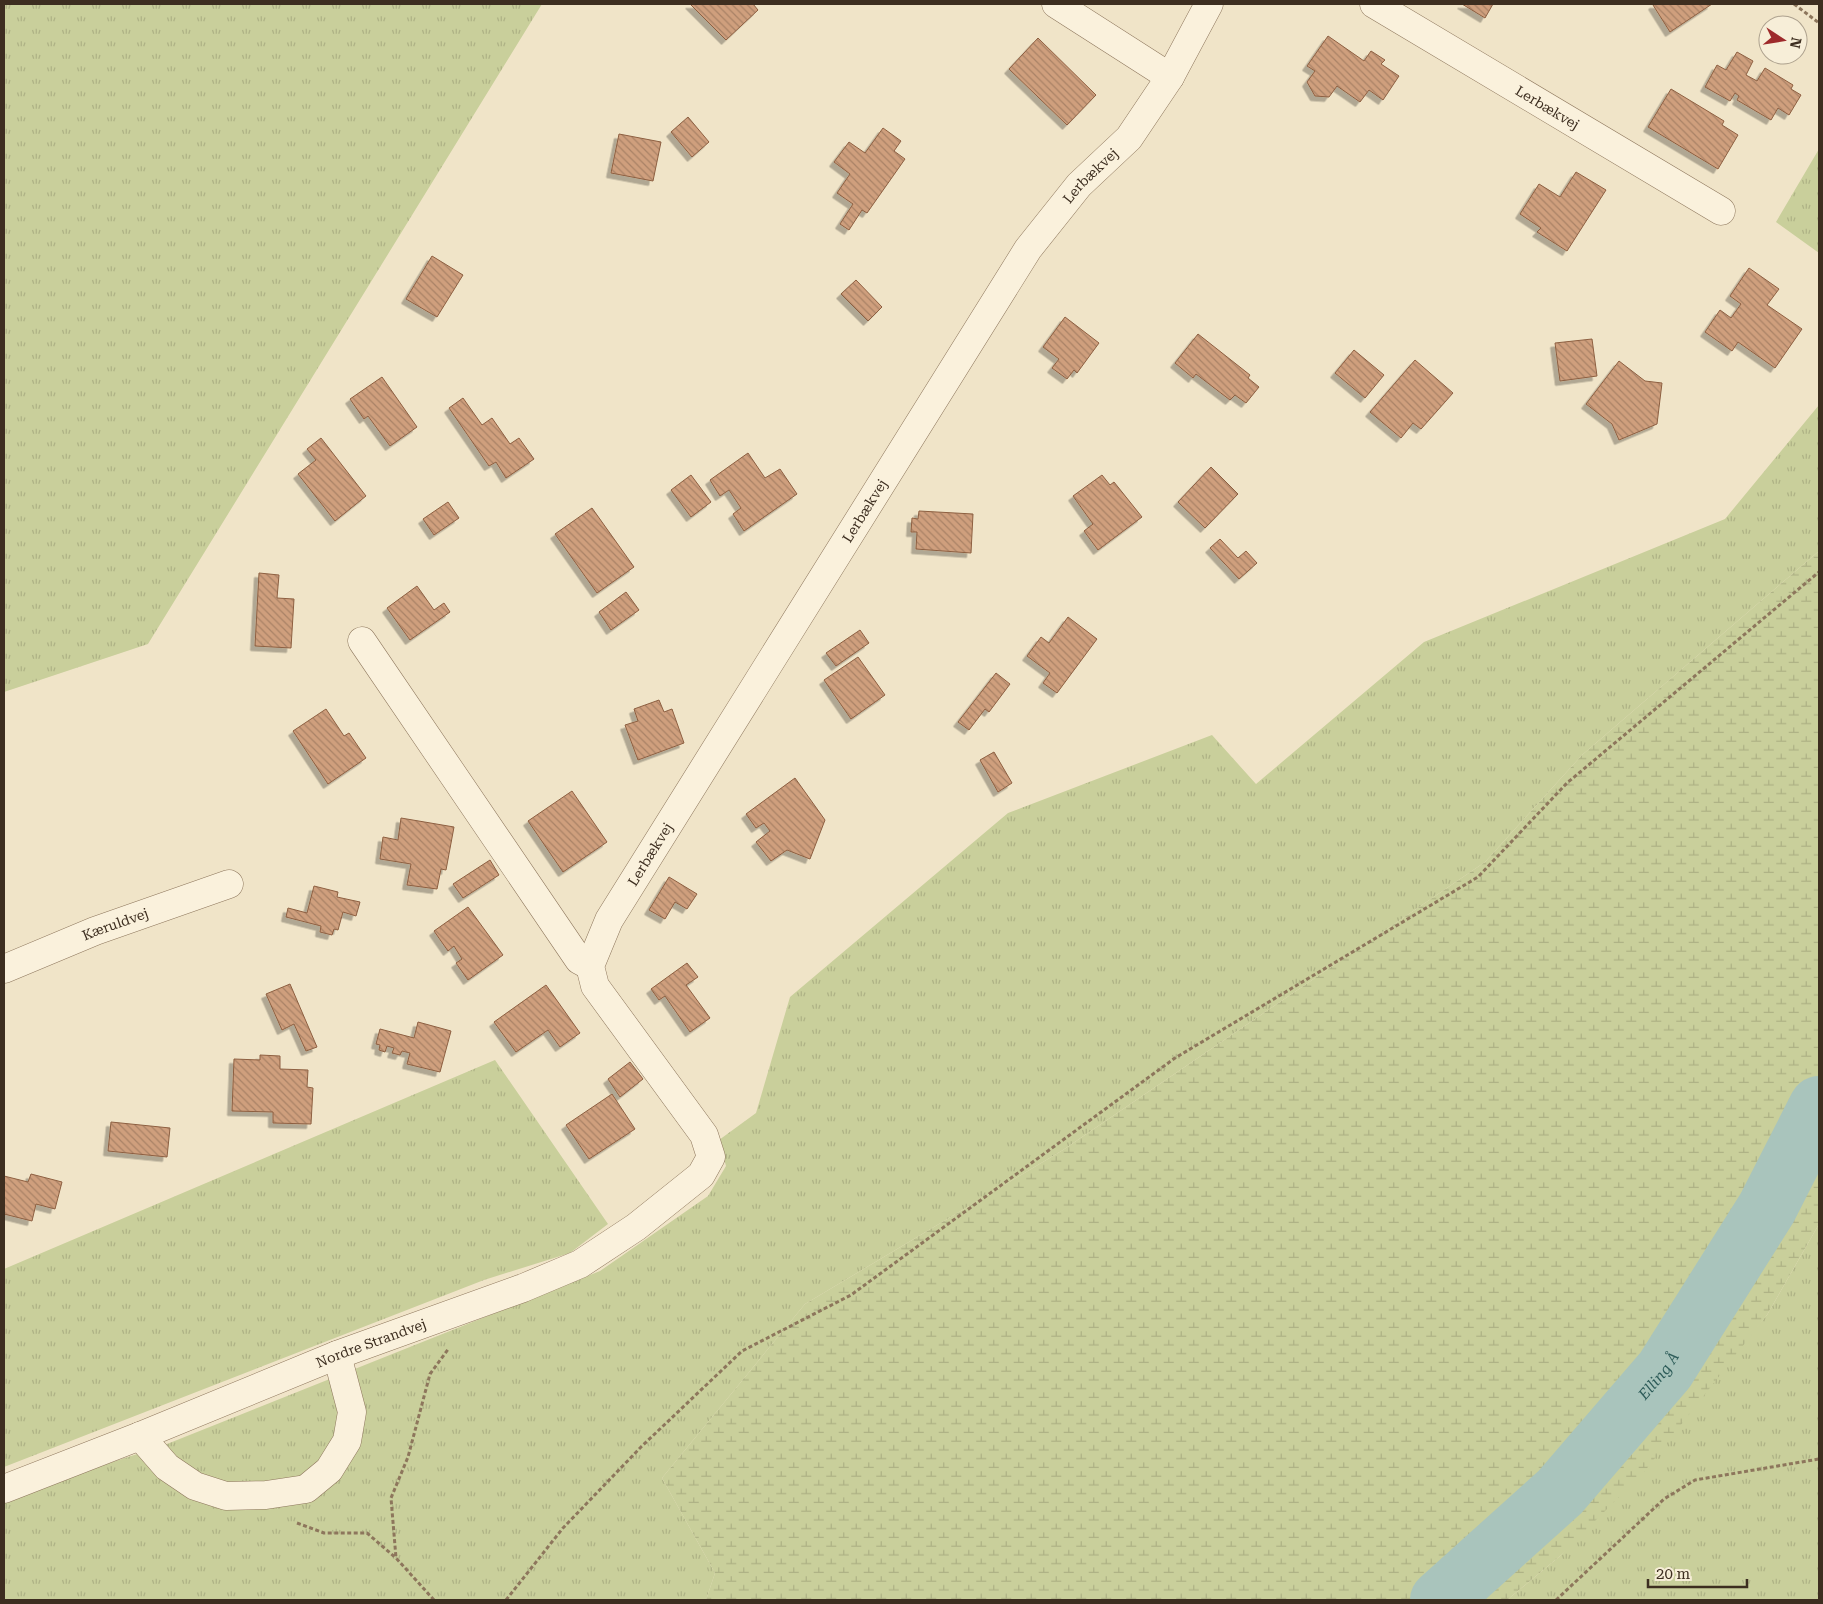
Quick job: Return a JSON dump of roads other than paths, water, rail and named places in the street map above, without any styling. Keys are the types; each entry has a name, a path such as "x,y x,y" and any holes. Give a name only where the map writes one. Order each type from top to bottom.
{"street":[{"path":"1056,4 1170,77"},
{"name":"Lerbækvej","path":"590,966 609,920 1028,249 1079,185 1129,138 1170,77 1209,4"},
{"name":"Lerbækvej","path":"1374,4 1721,211"},
{"path":"362,641 579,960 590,966"},
{"name":"Kæruldvej","path":"4,969 95,931 229,884"},
{"name":"Nordre Strandvej","path":"4,1489 140,1436 337,1355 523,1288 580,1264 636,1227 701,1175 711,1157 704,1135 595,986 590,966"},
{"path":"140,1436 167,1467 195,1486 226,1496 266,1495 306,1489 329,1470 347,1441 352,1412 337,1355"}],"waterway":[{"name":"Elling Å","path":"1440,1600 1560,1492 1665,1370 1767,1208 1819,1106"}]}
